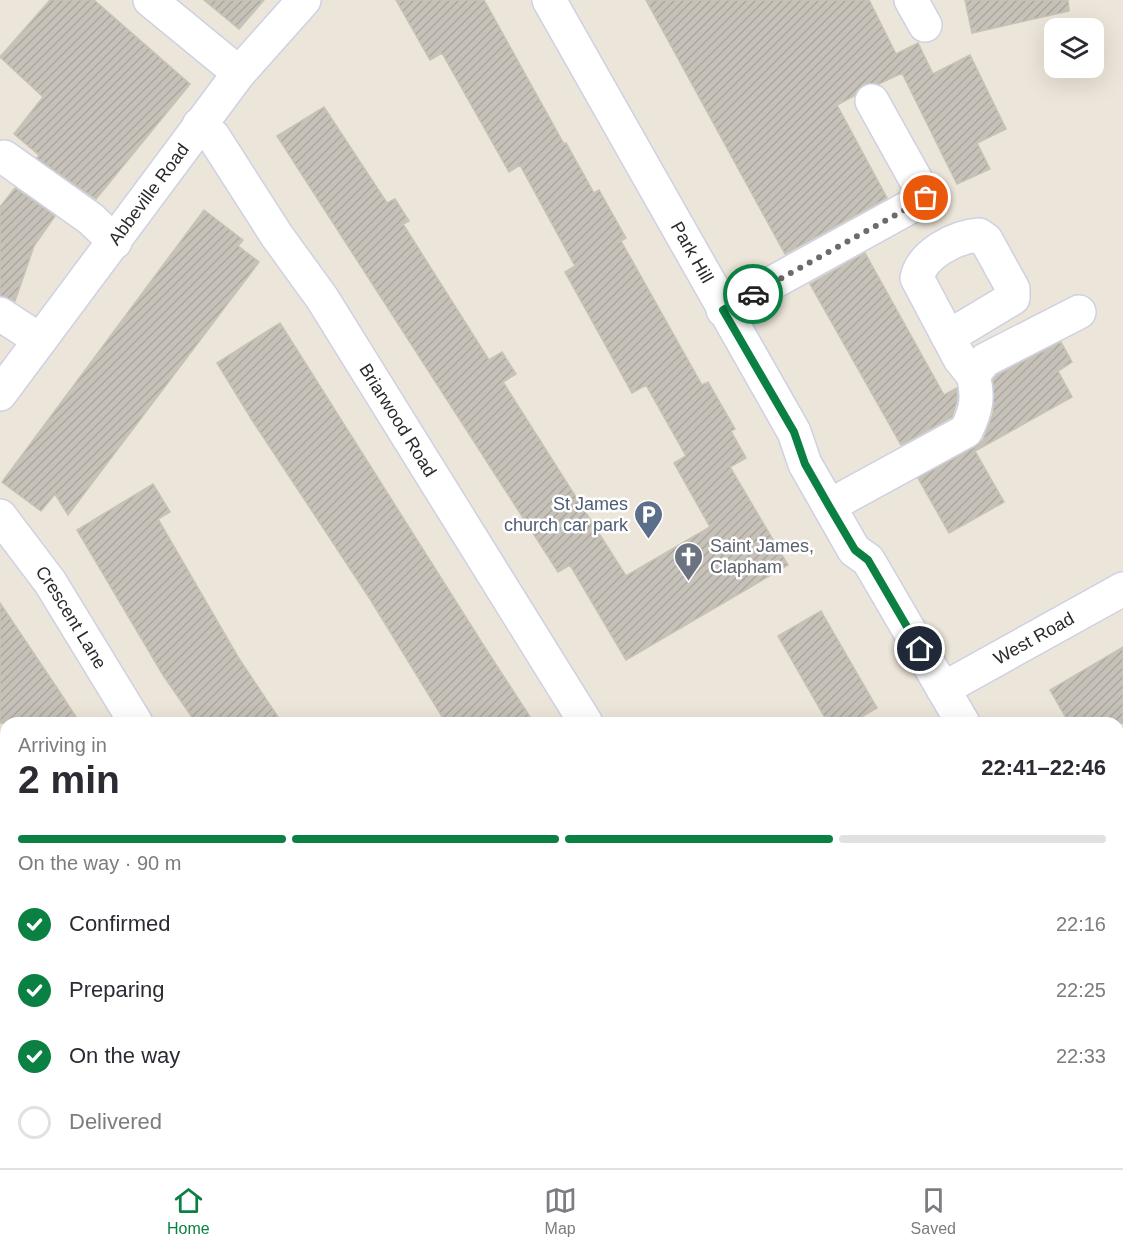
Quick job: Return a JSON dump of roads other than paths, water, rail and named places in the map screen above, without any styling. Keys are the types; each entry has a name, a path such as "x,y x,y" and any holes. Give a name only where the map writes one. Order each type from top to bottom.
{"street":[{"path":"150,0 239,73"},
{"name":"Abbeville Road","path":"0,394 239,73 304,0"},
{"name":"Park Hill","path":"549,0 794,432 805,464 829,506 855,550 868,560 959,717"},
{"path":"723,310 926,198 872,101"},
{"name":"Briarwood Road","path":"199,125 213,136 278,236 322,298 582,717"},
{"path":"0,158 4,158 91,219 114,242"},
{"path":"973,375 985,360 1079,312"},
{"path":"0,314 40,340"},
{"path":"829,506 966,431 973,417 978,395 973,375 960,360 948,337"},
{"name":"Crescent Lane","path":"0,516 50,582 132,717"},
{"name":"West Road","path":"943,689 1123,589"}],"place":[{"name":"St James church car park","path":"649,540"},
{"name":"Saint James, Clapham","path":"689,582"}]}
